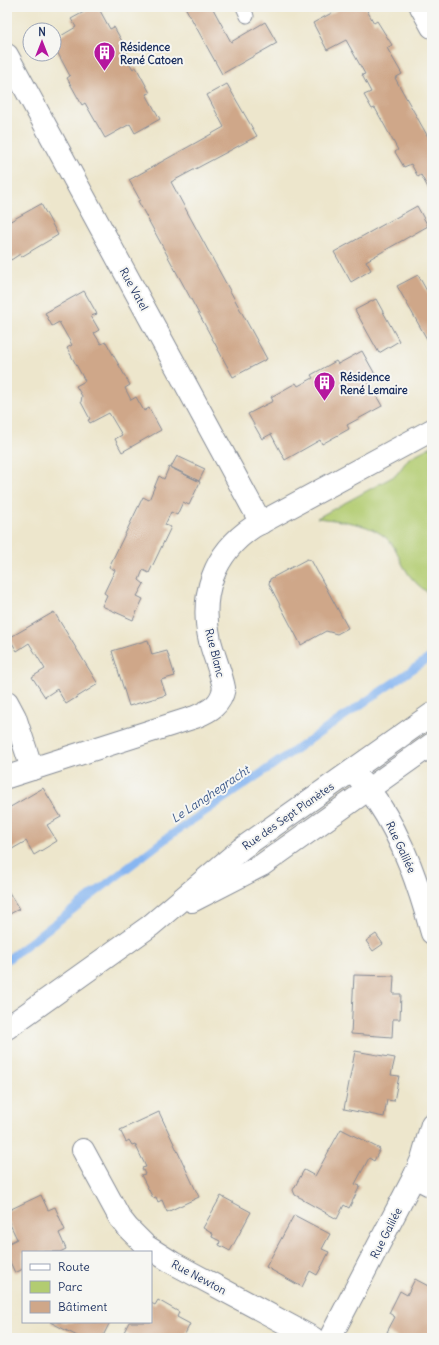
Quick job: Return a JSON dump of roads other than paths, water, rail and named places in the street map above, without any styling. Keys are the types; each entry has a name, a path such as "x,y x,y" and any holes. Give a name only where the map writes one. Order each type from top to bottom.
{"street":[{"path":"421,7 432,27"},
{"name":"Rue Vatel","path":"7,55 261,523"},
{"name":"Rue Blanc","path":"7,776 195,717 205,713 218,703 222,697 224,688 209,632 207,612 209,592 217,568 225,553 238,538 261,523 432,430"},
{"path":"7,702 15,717 32,769"},
{"name":"Rue des Sept Planètes","path":"7,1028 150,926 241,849 432,714"},
{"name":"Rue des Sept Planètes","path":"150,926 209,892 262,865 432,744"},
{"name":"Rue Galilée","path":"352,771 376,800 400,840 430,922"},
{"name":"Rue Galilée","path":"330,1338 423,1182 422,1159 432,1124"},
{"name":"Rue Newton","path":"83,1150 120,1218 146,1246 173,1263 314,1338"}],"waterway":[{"name":"Le Langhegracht","path":"7,960 168,837 432,656"}],"place":[{"name":"Résidence René Catoen","path":"104,72"},
{"name":"Résidence René Lemaire","path":"324,402"}]}
